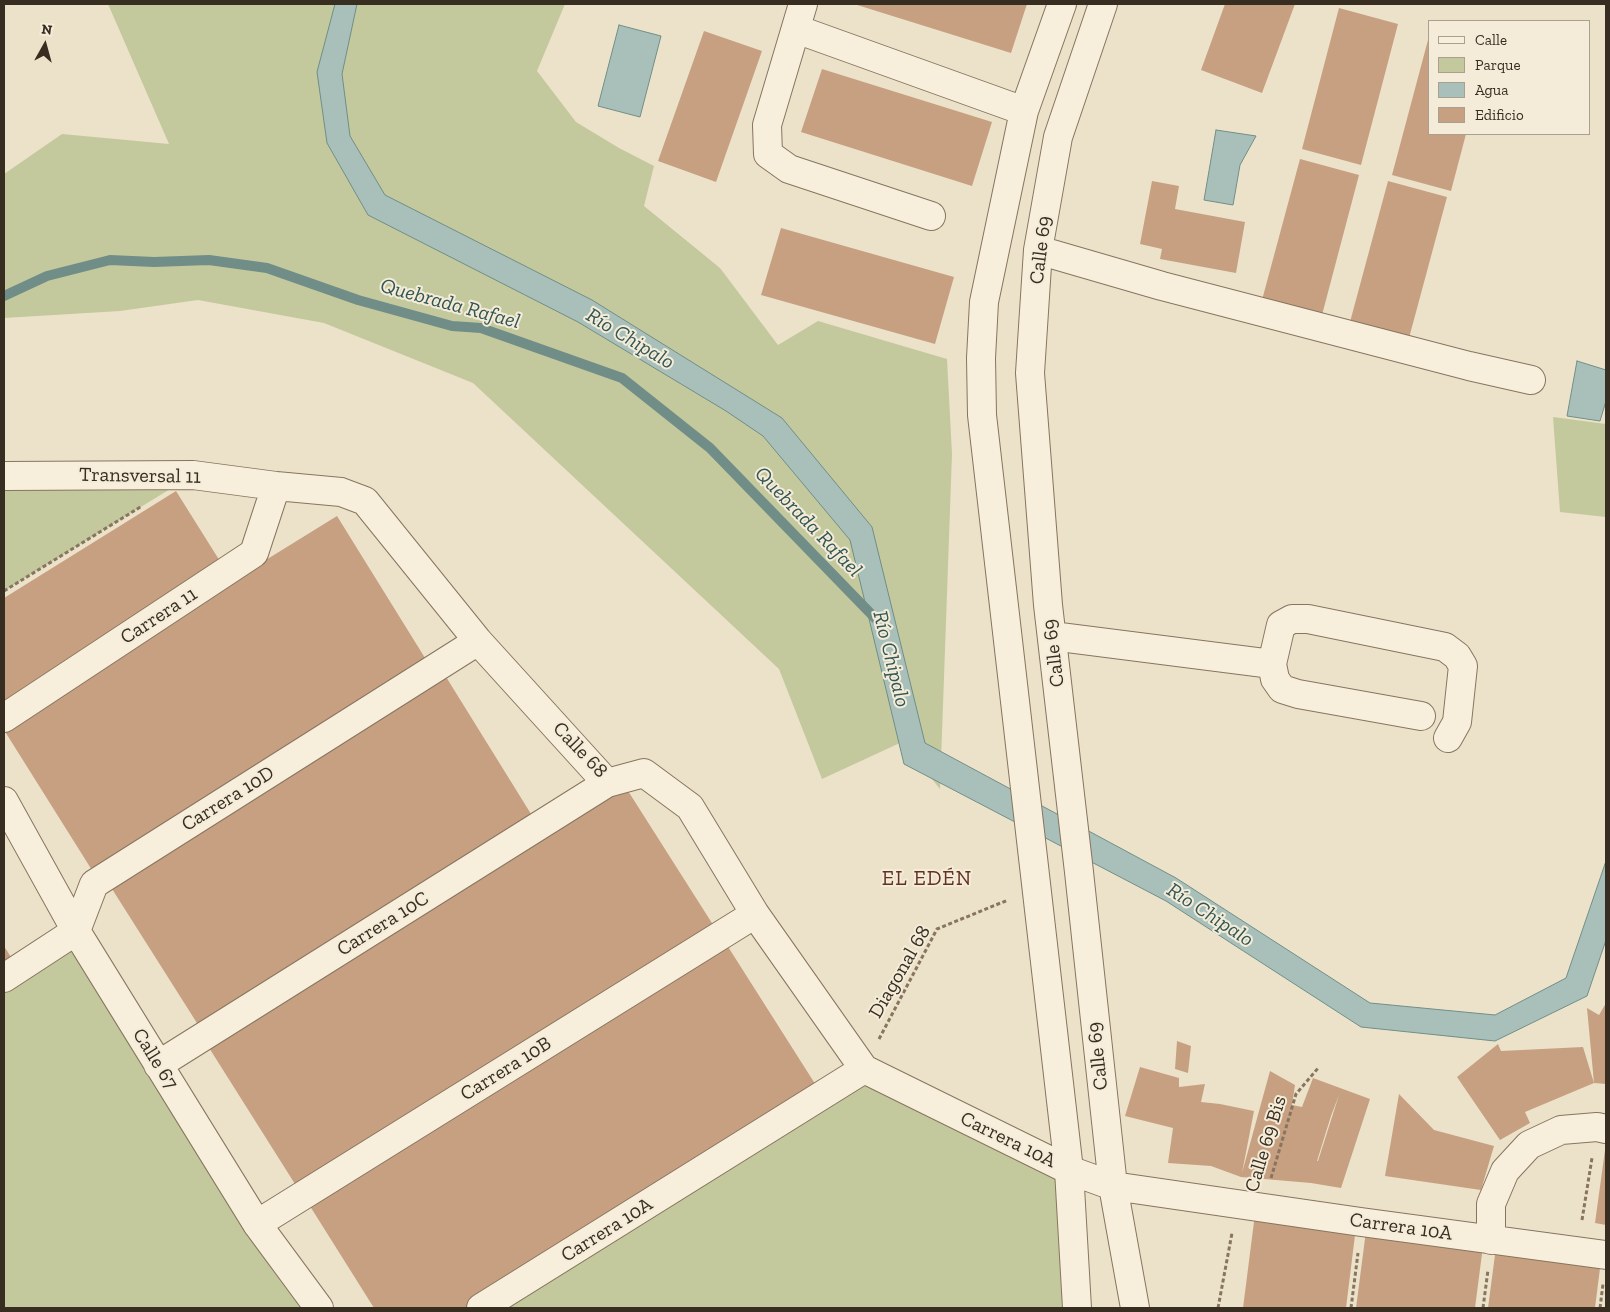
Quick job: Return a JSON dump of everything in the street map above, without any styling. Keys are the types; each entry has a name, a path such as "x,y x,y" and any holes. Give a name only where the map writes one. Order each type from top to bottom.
{"street":[{"name":"Calle 69","path":"1062,4 1024,111 984,302 982,415 1070,1170 1078,1308"},
{"name":"Calle 69","path":"1103,4 1058,137 1038,250 1030,373 1046,581 1113,1186 1135,1308"},
{"path":"931,216 789,169 768,154 767,126 799,16 1024,111"},
{"path":"1038,250 1162,286 1469,366 1531,380"},
{"name":"Transversal 11","path":"4,476 193,474 276,486"},
{"name":"Calle 68","path":"276,486 342,492 365,501 478,640 607,783 644,773 690,807 755,914 864,1068"},
{"name":"Carrera 11","path":"4,718 254,553 276,486"},
{"path":"1421,716 1298,694 1282,689 1275,679 1272,664 1281,624 1292,619 1308,618 1445,647 1457,656 1463,666 1457,722 1448,738"},
{"path":"1052,636 1272,664"},
{"name":"Carrera 10D","path":"76,931 94,884 478,640"},
{"name":"Carrera 10C","path":"158,1065 607,783"},
{"name":"Calle 67","path":"4,801 76,931 158,1065 257,1224 319,1308"},
{"name":"Carrera 10B","path":"257,1224 755,914"},
{"path":"4,978 76,931"},
{"name":"Carrera 10A","path":"482,1308 864,1068 1070,1170 1113,1186 1606,1255"},
{"path":"1491,1240 1491,1204 1505,1171 1529,1145 1562,1130 1602,1128"}],"path":[{"path":"4,591 144,505"},
{"name":"Diagonal 68","path":"864,1068 937,929 1037,889"},
{"name":"Calle 69 Bis","path":"1218,1308 1250,1205 1296,1094 1319,1067"},
{"path":"1581,1227 1602,1128"},
{"path":"1351,1308 1361,1222"},
{"path":"1483,1308 1491,1240"}],"green space":[{"path":"108,4 565,4 537,71 576,122 619,148 654,166 644,206 720,268 778,345 818,321 947,359 952,454 940,789 902,742 822,779 779,669 473,383 324,323 198,300 120,311 4,318 4,174 62,134 169,144"},
{"path":"1553,417 1606,424 1606,517 1560,512"},
{"path":"193,475 4,591 4,476"},
{"path":"76,931 319,1308 4,1308 4,978"},
{"path":"864,1069 1069,1170 1077,1308 481,1308"}],"water":[{"name":"Río Chipalo","path":"335,4 357,4 342,74 350,136 385,195 592,300 782,418 872,527 925,743 1176,878 1370,1003 1495,1015 1566,978 1606,861 1606,940 1587,996 1495,1041 1361,1027 1166,901 904,764 850,540 763,436 726,411 578,322 368,215 327,143 317,72"},
{"path":"619,25 661,36 640,117 598,106"},
{"path":"1216,130 1256,136 1240,165 1233,205 1204,200"},
{"path":"1577,361 1606,370 1606,401 1600,421 1567,416"}],"building":[{"path":"854,4 1027,4 1011,53"},
{"path":"1225,4 1295,4 1262,93 1201,70"},
{"path":"1339,8 1398,24 1361,165 1302,149"},
{"path":"704,31 762,51 716,182 658,161"},
{"path":"1428,40 1428,135 1466,135 1451,191 1392,175"},
{"path":"822,69 992,122 972,186 801,132"},
{"path":"1300,159 1359,175 1322,315 1262,300"},
{"path":"1152,181 1179,186 1175,209 1245,222 1236,273 1160,259 1162,249 1140,244"},
{"path":"1388,181 1447,197 1409,338 1350,322"},
{"path":"781,228 954,277 935,344 761,295"},
{"path":"176,491 223,566 4,703 4,598"},
{"path":"337,516 430,666 95,875 4,730 146,634"},
{"path":"443,672 536,822 202,1031 107,881"},
{"path":"623,783 717,931 300,1192 206,1043"},
{"path":"725,942 819,1090 471,1308 374,1308 308,1203"},
{"path":"4,946 14,962 4,969"},
{"path":"1606,1003 1606,1084 1594,1083 1587,1008 1599,1015"},
{"path":"1177,1041 1191,1046 1188,1073 1175,1069"},
{"path":"1498,1044 1501,1051 1583,1047 1594,1083 1525,1112 1530,1123 1500,1140 1457,1077"},
{"path":"1140,1067 1179,1078 1179,1087 1205,1084 1201,1102 1254,1111 1242,1173 1270,1071 1295,1085 1292,1105 1302,1107 1313,1078 1370,1099 1341,1188 1311,1183 1241,1177 1211,1166 1168,1163 1173,1128 1125,1116","holes":["1339,1095 1318,1161 1331,1116"]},
{"path":"1399,1094 1434,1130 1494,1146 1481,1190 1385,1176"},
{"path":"1606,1150 1606,1225 1595,1223"},
{"path":"1255,1214 1356,1227 1346,1308 1243,1308"},
{"path":"1366,1231 1483,1246 1475,1308 1356,1308"},
{"path":"1496,1247 1601,1260 1595,1308 1488,1308"}],"waterway":[{"name":"Quebrada Rafael","path":"4,296 47,276 110,260 154,262 209,260 267,268 358,300 452,326 481,328 622,378 710,448 876,619"}],"district":[{"name":"EL EDÉN","path":"927,879"}]}
